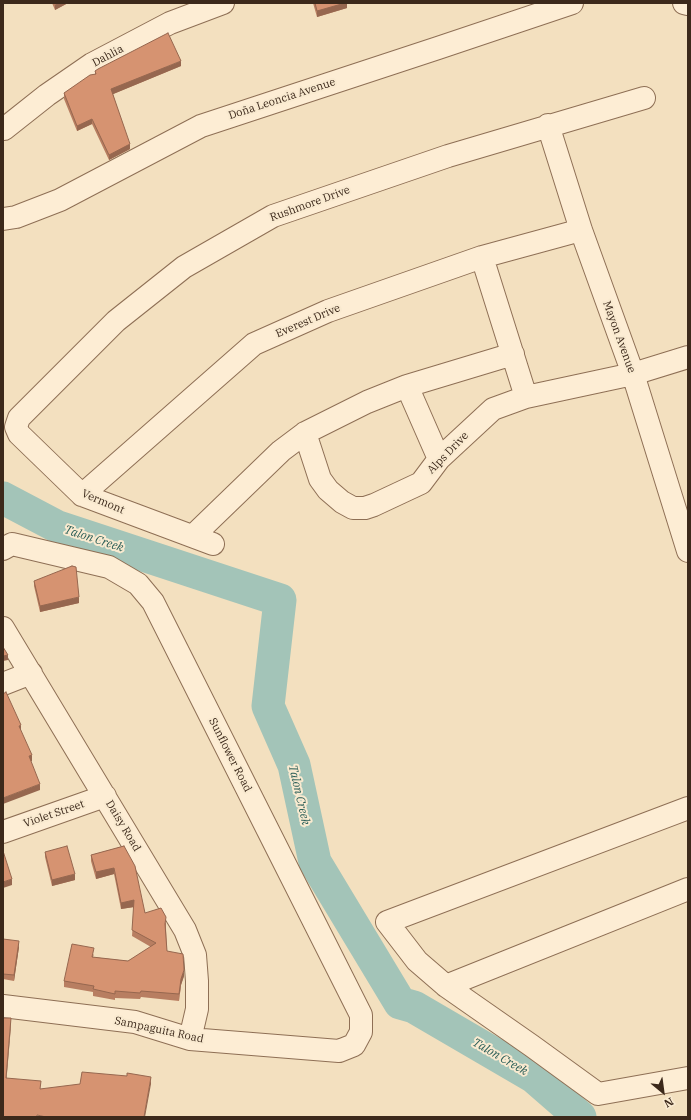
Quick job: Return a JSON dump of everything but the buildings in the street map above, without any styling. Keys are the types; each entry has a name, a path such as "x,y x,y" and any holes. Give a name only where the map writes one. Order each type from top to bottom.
{"street":[{"name":"Dahlia","path":"3,130 47,95 92,64 170,23 223,3"},
{"name":"Doña Leoncia Avenue","path":"3,219 16,218 60,200 201,126 572,3"},
{"path":"684,3 688,4"},
{"name":"Rushmore Drive","path":"16,427 19,418 116,321 184,267 273,216 448,156 548,125 644,98"},
{"name":"Mayon Avenue","path":"548,125 581,230 633,374 688,551"},
{"name":"Everest Drive","path":"82,495 254,344 328,311 482,257 581,230"},
{"path":"482,257 526,397"},
{"path":"193,536 281,451 305,433 367,402 406,386 513,354"},
{"name":"Alps Drive","path":"305,433 320,479 328,490 342,502 353,508 365,508 421,483 439,459 493,409 526,397 633,374 688,357"},
{"path":"406,386 439,459"},
{"name":"Vermont","path":"16,427 19,434 82,495 213,544"},
{"name":"Sunflower Road","path":"3,549 12,544 109,567 138,584 153,602 361,1015 361,1032 354,1045 339,1051"},
{"name":"Daisy Road","path":"3,628 185,930 195,956 197,1009 190,1038"},
{"path":"3,684 31,673"},
{"name":"Violet Street","path":"3,832 105,796"},
{"path":"688,808 386,922 417,962 446,986 598,1094 688,1078"},
{"path":"446,986 688,889"},
{"name":"Sampaguita Road","path":"3,1006 135,1022 190,1038 339,1051"}],"waterway":[{"name":"Talon Creek","path":"3,498 58,527 280,600 268,706 294,765 315,862 400,1003 414,1007 534,1077 580,1117"}]}
